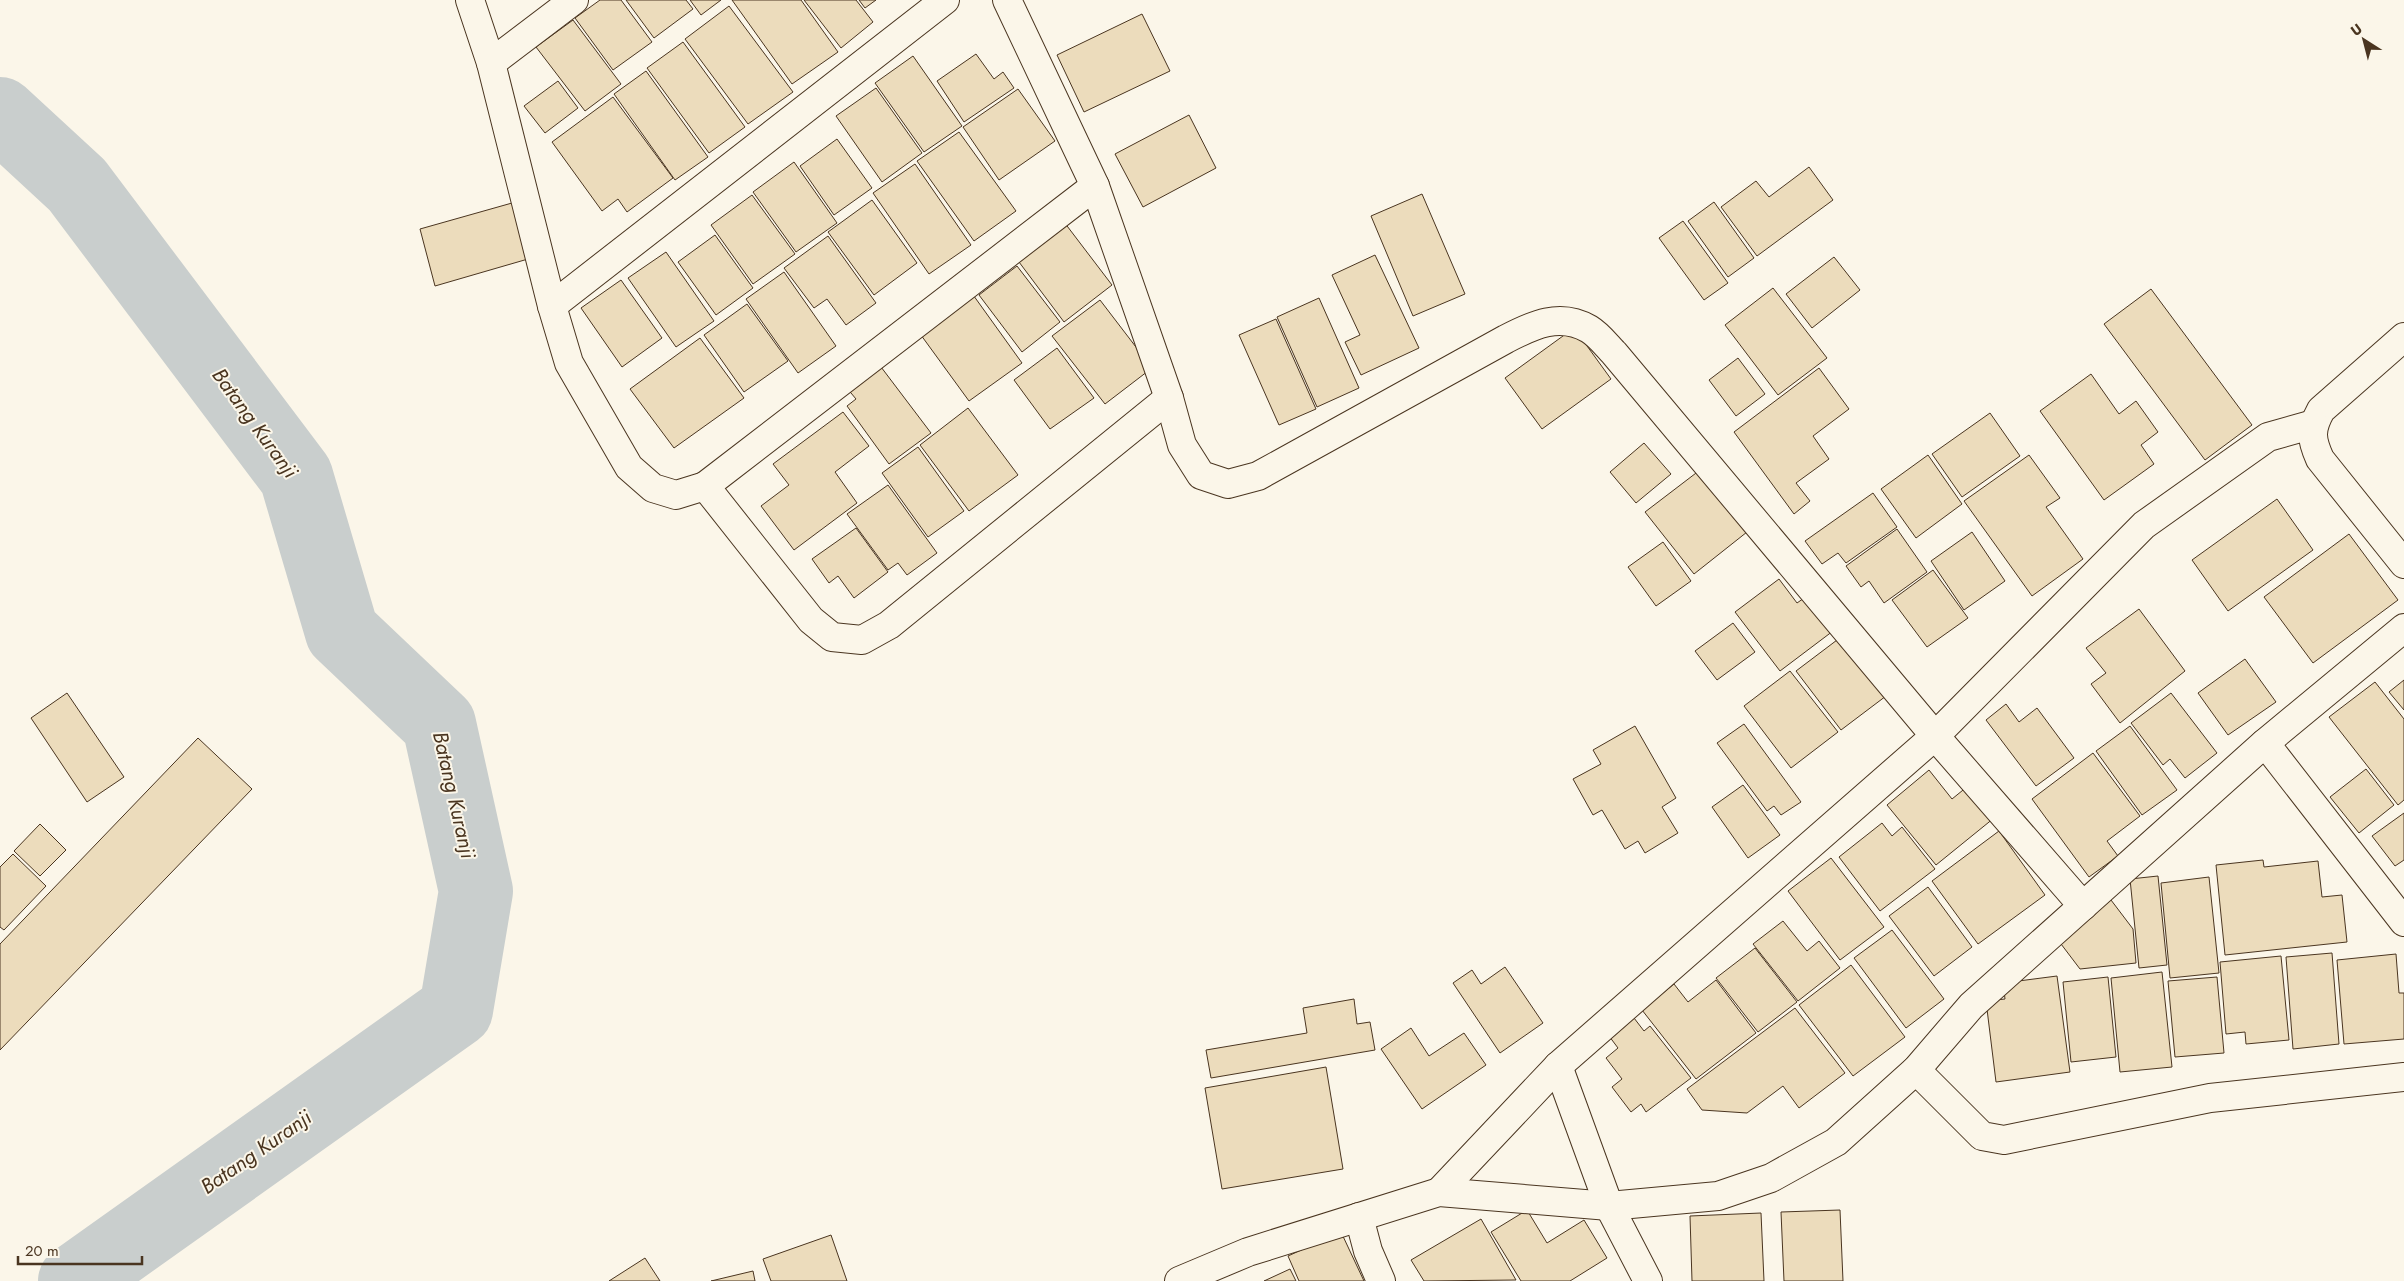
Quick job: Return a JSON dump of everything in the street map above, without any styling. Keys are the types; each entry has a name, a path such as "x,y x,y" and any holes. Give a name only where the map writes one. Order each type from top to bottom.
{"street":[{"path":"470,0 491,63 552,306 569,363 629,467 653,488 676,495 705,486 1095,186"},
{"path":"491,63 574,0"},
{"path":"552,306 945,0"},
{"path":"1007,0 1095,186 1169,398 1182,446 1201,474 1228,484 1258,476 1506,338 1537,324 1565,320 1590,330 1614,353 1935,736 2083,906"},
{"path":"2404,337 2321,410 2314,424 2313,442 2320,459 2404,564"},
{"path":"705,486 812,620 832,636 862,640 889,625 1169,398"},
{"path":"1439,1192 1558,1066 1935,736 2144,525 2268,437 2314,424"},
{"path":"1179,1281 1248,1252 1439,1192 1609,1206 1718,1196 1771,1178 1836,1142 1916,1070 1971,1006 2264,743 2404,628"},
{"path":"2264,743 2404,922"},
{"path":"1558,1066 1609,1206 1648,1281"},
{"path":"1916,1070 1982,1136 2004,1140 2210,1098 2404,1077"},
{"path":"1359,1217 1368,1251 1380,1281"}],"building":[{"path":"600,0 621,0 652,42 613,70 575,18"},
{"path":"626,0 686,0 693,9 654,38"},
{"path":"690,0 721,0 701,15"},
{"path":"732,0 801,0 838,52 792,84"},
{"path":"804,0 856,0 873,22 841,48"},
{"path":"859,0 876,0 865,8"},
{"path":"729,6 793,92 748,124 685,39"},
{"path":"1142,14 1170,71 1084,112 1057,55"},
{"path":"573,20 621,84 585,111 536,47"},
{"path":"683,42 745,127 709,153 647,68"},
{"path":"976,54 994,79 1003,72 1014,88 964,122 937,81"},
{"path":"913,56 962,126 924,152 875,83"},
{"path":"646,71 708,157 675,180 614,94"},
{"path":"558,81 578,108 545,133 524,106"},
{"path":"876,88 922,153 882,182 836,116"},
{"path":"1018,89 1055,141 999,180 963,127"},
{"path":"613,97 673,178 627,212 618,199 602,211 552,142"},
{"path":"1189,115 1216,168 1143,207 1115,154"},
{"path":"959,132 1016,211 974,241 917,161"},
{"path":"837,139 872,188 834,215 800,166"},
{"path":"794,162 837,223 796,252 753,192"},
{"path":"915,164 971,245 929,274 873,193"},
{"path":"1809,167 1833,200 1757,256 1721,207 1756,181 1769,197"},
{"path":"1422,194 1465,294 1413,316 1371,216"},
{"path":"752,195 795,254 753,284 711,225"},
{"path":"872,200 917,263 874,295 828,232"},
{"path":"1714,202 1754,258 1728,277 1688,221"},
{"path":"512,203 528,259 435,286 420,229"},
{"path":"1061,218 1112,285 1064,322 1013,254"},
{"path":"1683,221 1728,283 1704,300 1659,238"},
{"path":"715,235 753,288 716,315 678,262"},
{"path":"828,236 876,303 846,325 827,299 814,308 784,268"},
{"path":"666,252 714,321 676,347 628,278"},
{"path":"1375,255 1419,348 1361,375 1345,342 1360,335 1332,275"},
{"path":"1834,257 1860,290 1812,328 1786,294"},
{"path":"1017,266 1060,322 1022,352 979,295"},
{"path":"784,272 836,346 798,373 746,299"},
{"path":"621,280 662,338 622,367 581,308"},
{"path":"1773,288 1827,358 1778,395 1725,325"},
{"path":"2151,289 2252,425 2205,460 2104,324"},
{"path":"971,292 1022,363 969,401 918,331"},
{"path":"1319,298 1359,388 1317,407 1277,317"},
{"path":"1100,300 1152,368 1105,404 1052,336"},
{"path":"747,304 788,361 744,392 704,335"},
{"path":"1276,319 1316,409 1279,425 1239,335"},
{"path":"1574,328 1611,379 1542,429 1505,378"},
{"path":"700,338 744,398 674,448 630,389"},
{"path":"1057,348 1094,398 1050,429 1014,380"},
{"path":"1738,358 1765,394 1736,416 1709,380"},
{"path":"878,363 931,433 889,464 847,406 856,399 846,387"},
{"path":"1819,368 1849,409 1813,436 1829,459 1796,483 1810,501 1794,514 1734,432"},
{"path":"2091,374 2119,414 2136,401 2158,432 2141,445 2154,464 2104,500 2040,411"},
{"path":"968,408 1018,475 969,511 920,445"},
{"path":"843,412 869,446 835,472 857,503 794,550 761,506 789,485 773,464"},
{"path":"1990,413 2020,456 1962,497 1932,454"},
{"path":"1644,443 1671,474 1636,503 1610,472"},
{"path":"918,447 964,511 928,537 882,473"},
{"path":"1928,455 1962,504 1916,538 1881,489"},
{"path":"2029,455 2060,498 2046,507 2083,559 2032,596 1964,501"},
{"path":"1700,470 1747,532 1694,574 1645,512"},
{"path":"888,485 937,553 907,575 898,563 888,570 847,514"},
{"path":"1873,493 1897,527 1846,563 1838,553 1822,564 1805,541"},
{"path":"2277,499 2313,550 2228,611 2192,560"},
{"path":"856,528 888,572 854,598 838,576 829,583 812,559"},
{"path":"1897,529 1927,572 1884,603 1869,581 1861,587 1846,566"},
{"path":"1972,532 2005,581 1964,610 1931,561"},
{"path":"2349,534 2398,600 2313,663 2264,597"},
{"path":"1663,542 1691,581 1656,606 1628,567"},
{"path":"1933,570 1968,618 1927,647 1892,600"},
{"path":"1779,579 1797,603 1807,596 1833,631 1780,671 1735,612"},
{"path":"2139,609 2185,671 2120,723 2091,684 2106,673 2086,648"},
{"path":"1733,623 1755,652 1717,680 1695,651"},
{"path":"1841,637 1886,696 1841,730 1796,671"},
{"path":"2245,659 2276,702 2228,735 2198,693"},
{"path":"1790,671 1838,732 1791,768 1744,706"},
{"path":"2404,680 2404,710 2389,692"},
{"path":"2375,682 2404,719 2404,800 2398,805 2329,717"},
{"path":"67,693 124,777 87,802 31,718"},
{"path":"2171,693 2217,753 2185,778 2170,759 2163,765 2131,723"},
{"path":"2006,704 2019,722 2037,708 2074,758 2036,786 1986,720"},
{"path":"1744,724 1801,802 1781,815 1774,806 1767,811 1717,743"},
{"path":"1635,726 1676,798 1662,807 1678,833 1645,853 1638,841 1625,849 1602,810 1593,815 1573,779 1601,764 1593,750"},
{"path":"2130,726 2177,790 2142,815 2096,751"},
{"path":"198,738 252,789 0,1050 0,944"},
{"path":"2093,753 2140,816 2107,841 2118,856 2089,877 2032,799"},
{"path":"2366,769 2394,805 2359,833 2330,797"},
{"path":"1929,770 1952,799 1968,786 1994,818 1936,865 1887,805"},
{"path":"1743,785 1780,835 1748,858 1712,807"},
{"path":"2404,813 2404,860 2395,866 2372,836"},
{"path":"1882,823 1892,836 1902,827 1935,869 1880,911 1839,857"},
{"path":"40,824 66,850 40,876 14,851"},
{"path":"1999,831 2045,895 1978,944 1932,881"},
{"path":"13,854 46,886 4,930 0,927 0,867"},
{"path":"1831,858 1884,927 1840,960 1788,891"},
{"path":"2263,860 2264,867 2318,861 2322,897 2342,895 2347,942 2225,955 2216,865"},
{"path":"2158,876 2167,965 2139,968 2130,879"},
{"path":"2209,877 2219,973 2170,978 2161,883"},
{"path":"1928,887 1972,947 1934,976 1889,916"},
{"path":"2111,900 2133,929 2136,963 2080,969 2058,940"},
{"path":"1783,921 1807,951 1819,941 1840,968 1798,1001 1753,944"},
{"path":"1892,930 1944,999 1906,1028 1854,958"},
{"path":"1755,948 1797,1002 1758,1032 1716,978"},
{"path":"2332,953 2339,1044 2293,1049 2286,957"},
{"path":"2396,954 2399,993 2404,993 2404,1039 2344,1044 2337,960"},
{"path":"2281,956 2289,1040 2246,1044 2245,1032 2226,1034 2220,962"},
{"path":"1851,965 1905,1037 1853,1076 1799,1005"},
{"path":"1505,967 1543,1023 1500,1053 1453,983 1472,970 1481,984"},
{"path":"2162,972 2172,1067 2120,1072 2111,978"},
{"path":"2057,976 2070,1072 1996,1082 1986,1001 2005,999 2003,983"},
{"path":"2108,977 2116,1057 2071,1062 2063,982"},
{"path":"2217,977 2224,1053 2175,1057 2168,981"},
{"path":"1716,980 1756,1033 1696,1079 1642,1010 1674,984 1688,1002"},
{"path":"1354,999 1357,1024 1370,1022 1375,1050 1211,1078 1206,1050 1307,1033 1303,1008"},
{"path":"1795,1008 1845,1073 1799,1108 1783,1086 1747,1113 1702,1110 1687,1089"},
{"path":"1634,1018 1644,1031 1650,1026 1691,1078 1646,1112 1641,1104 1631,1112 1612,1087 1622,1079 1606,1058 1618,1048 1609,1036"},
{"path":"1411,1028 1429,1056 1464,1033 1486,1065 1422,1109 1381,1049"},
{"path":"1326,1067 1343,1169 1222,1189 1205,1088"},
{"path":"1527,1210 1547,1243 1584,1220 1607,1258 1570,1281 1521,1281 1491,1232"},
{"path":"1840,1210 1843,1281 1784,1281 1781,1212"},
{"path":"1761,1213 1764,1281 1692,1281 1690,1216"},
{"path":"1481,1219 1516,1280 1424,1281 1411,1260"},
{"path":"1341,1232 1364,1281 1299,1281 1288,1256"},
{"path":"831,1235 847,1281 771,1281 763,1259"},
{"path":"645,1258 660,1281 609,1281"},
{"path":"1290,1269 1296,1281 1264,1281"},
{"path":"753,1271 755,1281 711,1281"}],"waterway":[{"name":"Batang Kuranji","path":"0,114 77,185 296,476 342,632 439,724 476,891 456,1010 75,1281"}]}
